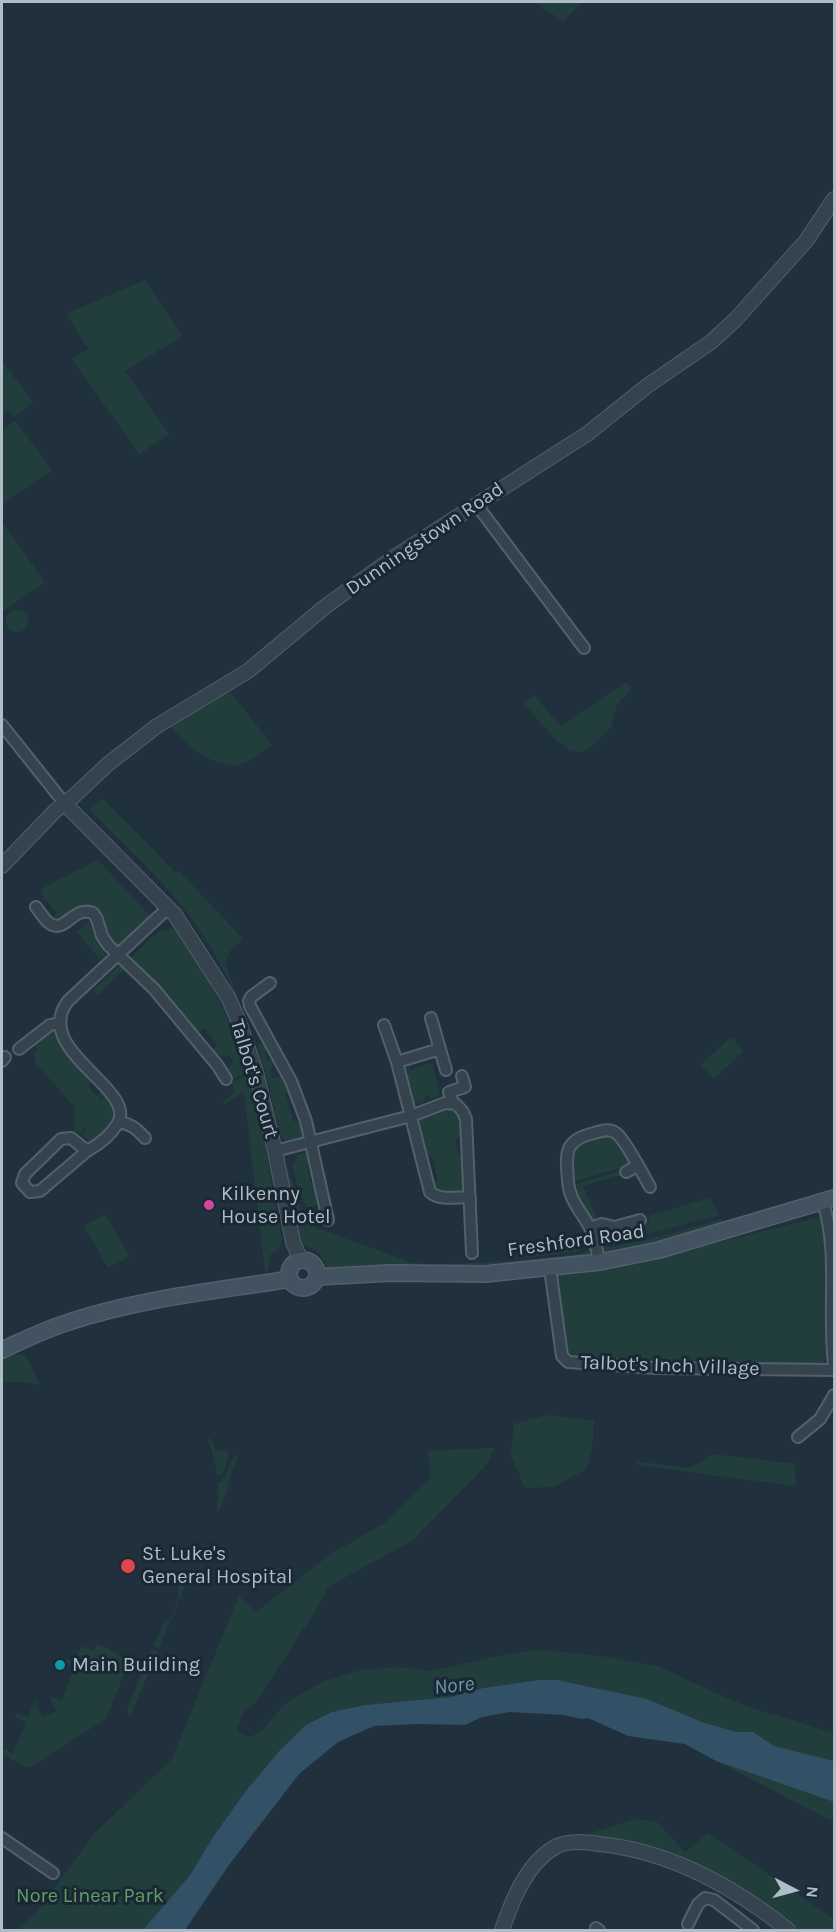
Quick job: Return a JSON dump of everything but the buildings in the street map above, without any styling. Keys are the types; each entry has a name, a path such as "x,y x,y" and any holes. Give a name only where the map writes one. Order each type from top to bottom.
{"main road":[{"name":"Freshford Road","path":"2,1350 68,1322 107,1311 193,1293 290,1279 296,1286 303,1288 312,1285 317,1276 485,1274 600,1262 659,1250 829,1200"},
{"path":"290,1279 292,1266 301,1261 313,1264 317,1276"}],"street":[{"name":"Dunningstown Road","path":"2,866 51,815 108,764 157,726 248,671 326,606 406,549 587,434 647,386 711,342 736,319 806,240 834,199"},
{"path":"476,504 584,648"},
{"path":"2,725 64,804"},
{"name":"Talbot's Court","path":"64,804 168,908 228,997 256,1072 275,1151 292,1242 301,1261"},
{"name":"Talbot's Court","path":"36,908 49,923 56,926 82,911 93,914 97,919 102,936 154,988 222,1063 226,1079"},
{"path":"87,1151 71,1138 61,1139 24,1174 22,1183 30,1191 40,1191 87,1151 99,1144 119,1122 119,1113 113,1095 81,1061 64,1038 60,1023 63,1007 168,908"},
{"path":"270,982 251,997 250,1006 291,1081 306,1121 328,1221"},
{"path":"431,1018 446,1070"},
{"path":"24,1048 50,1025 60,1023"},
{"path":"384,1025 397,1062 430,1192 441,1197 470,1197"},
{"path":"397,1062 440,1049"},
{"path":"453,1103 449,1092 465,1087 462,1076"},
{"path":"275,1151 411,1116 445,1103 453,1103 459,1107 466,1119 472,1253"},
{"path":"119,1122 135,1128 145,1138"},
{"path":"600,1262 590,1228 575,1205 568,1183 568,1155 573,1140 582,1135 604,1130 614,1131 621,1138 650,1187"},
{"path":"626,1172 637,1166"},
{"name":"Talbot's Inch Village","path":"550,1268 562,1356 568,1362 656,1368 834,1369 833,1268 829,1200"},
{"path":"590,1228 602,1224 615,1227 640,1220"},
{"path":"798,1437 820,1419 834,1395"},
{"path":"2,1838 53,1873"},
{"path":"502,1930 513,1899 529,1873 544,1855 556,1846 572,1842 622,1846 679,1863 723,1886 788,1930"},
{"path":"688,1923 698,1904 705,1898 714,1900 753,1930"}],"green space":[{"path":"534,2 583,2 563,21"},
{"path":"145,280 182,336 125,371 169,434 139,454 72,359 88,349 66,314"},
{"path":"2,361 33,402 14,417 8,410 2,415"},
{"path":"15,421 52,470 2,504 2,430"},
{"path":"2,522 45,582 5,610 2,610"},
{"path":"17,610 25,613 28,621 25,629 17,632 9,629 6,621 9,613"},
{"path":"626,682 632,689 617,704 611,727 583,752 569,750 567,746 557,741 523,703 534,695 561,727"},
{"path":"229,690 272,745 248,761 234,765 213,761 204,756 170,727"},
{"path":"102,798 176,873 179,871 243,939 229,952 225,964 240,1003 197,925 154,874 90,810"},
{"path":"98,860 152,918 120,945 106,935 89,907 76,909 59,922 52,919 57,913 42,895 41,890 48,885"},
{"path":"89,922 105,955 100,959 77,932"},
{"path":"172,927 197,960 217,996 248,1073 232,1079 228,1069 233,1063 229,1055 220,1056 212,1050 217,1045 204,1028 198,1032 131,957 161,929 163,931"},
{"path":"119,966 124,969 98,995 93,990"},
{"path":"50,1031 57,1032 60,1041 94,1081 88,1087 97,1096 103,1091 99,1100 106,1095 116,1112 114,1125 93,1143 82,1135 87,1129 85,1127 80,1134 74,1130 75,1107 36,1064 35,1042"},
{"path":"731,1037 744,1051 713,1079 701,1065"},
{"path":"265,1041 269,1049 264,1052 268,1061 275,1058 276,1062 270,1071 272,1078 284,1077 291,1092 285,1094 294,1122 301,1120 304,1137 301,1140 286,1141 280,1135 257,1045 262,1056 258,1045"},
{"path":"432,1063 440,1094 431,1099 428,1095 424,1097 426,1101 415,1105 406,1068 409,1064 411,1070"},
{"path":"249,1076 261,1125 282,1238 280,1248 270,1255 268,1270 265,1273 244,1092 225,1104 223,1103 235,1092 231,1083"},
{"path":"449,1106 459,1115 462,1128 463,1137 456,1138 457,1155 464,1155 464,1186 462,1192 459,1193 435,1191 432,1182 438,1180 432,1156 424,1157 417,1123 422,1117"},
{"path":"606,1134 615,1138 620,1145 629,1162 627,1166 573,1182 573,1155 576,1144"},
{"path":"310,1152 314,1164 307,1167 311,1183 317,1181 321,1201 312,1207 315,1215 324,1215 326,1226 318,1221 307,1208 292,1165 297,1155"},
{"path":"288,1170 301,1209 317,1228 410,1262 432,1265 528,1260 582,1253 589,1249 590,1244 591,1251 586,1257 523,1266 328,1270 316,1251 296,1243 284,1171"},
{"path":"623,1170 643,1182 634,1177 623,1178 621,1175 583,1186 598,1220 590,1219 576,1195 574,1185"},
{"path":"709,1198 719,1215 614,1241 603,1236 603,1233 612,1230 617,1240 646,1231 644,1224 650,1223 648,1216"},
{"path":"105,1214 129,1256 108,1268 84,1226"},
{"path":"824,1216 829,1257 828,1354 819,1366 727,1362 722,1365 718,1362 694,1363 694,1366 659,1365 651,1361 648,1365 578,1360 567,1356 557,1272 611,1269"},
{"path":"722,1219 725,1226 607,1253 603,1251 600,1243 611,1247 666,1235"},
{"path":"577,1237 582,1240 580,1251 522,1258"},
{"path":"13,1354 26,1355 40,1385 2,1382 2,1360"},
{"path":"547,1415 594,1421 592,1449 586,1469 554,1487 525,1488 511,1455 514,1424"},
{"path":"209,1437 217,1452 226,1449 229,1455 223,1474 217,1475"},
{"name":"Nore Linear Park","path":"494,1448 487,1464 413,1540 328,1587 321,1602 256,1702 243,1713 237,1730 248,1737 259,1733 286,1703 324,1681 361,1670 400,1667 430,1671 513,1653 542,1650 601,1656 658,1666 749,1707 834,1733 834,1761 774,1746 753,1733 736,1732 705,1723 647,1699 539,1680 483,1688 451,1697 365,1705 332,1712 306,1725 280,1750 245,1792 213,1837 190,1875 143,1930 17,1930 36,1913 94,1834 172,1759 239,1596 256,1612 331,1554 385,1523 431,1477 428,1451"},
{"path":"239,1454 219,1511 217,1510 218,1482 222,1482 222,1478 225,1478 233,1457"},
{"path":"713,1454 795,1464 796,1486 643,1466 633,1461 690,1468"},
{"path":"181,1579 187,1581 159,1648 154,1646 163,1624 170,1619 179,1596 178,1587"},
{"path":"97,1644 119,1656 126,1669 106,1719 30,1767 25,1767 2,1753 2,1748 13,1754 26,1722 15,1717 17,1713 28,1717 35,1700 42,1717 56,1711 49,1696 62,1701 74,1667 64,1663 66,1659 75,1662 81,1646 94,1651"},
{"path":"152,1649 158,1651 131,1715 127,1709"},
{"path":"716,1761 834,1802 834,1822"},
{"path":"634,1819 657,1822 685,1852 708,1833 834,1919 834,1930 795,1930 747,1892 625,1842 588,1834"}],"water":[{"path":"539,1680 557,1680 647,1699 705,1723 736,1732 753,1732 774,1746 834,1761 834,1802 716,1761 685,1744 628,1736 588,1718 510,1712 482,1717 465,1725 374,1726 338,1742 299,1774 229,1865 185,1930 143,1930 190,1875 213,1837 245,1792 280,1750 306,1725 332,1712 365,1705 451,1697 483,1688"}],"place":[{"name":"Kilkenny House Hotel","path":"209,1205"},
{"name":"St. Luke's General Hospital","path":"128,1566"},
{"name":"Main Building","path":"60,1665"}],"water label":[{"name":"Nore","path":"454,1686"}]}
